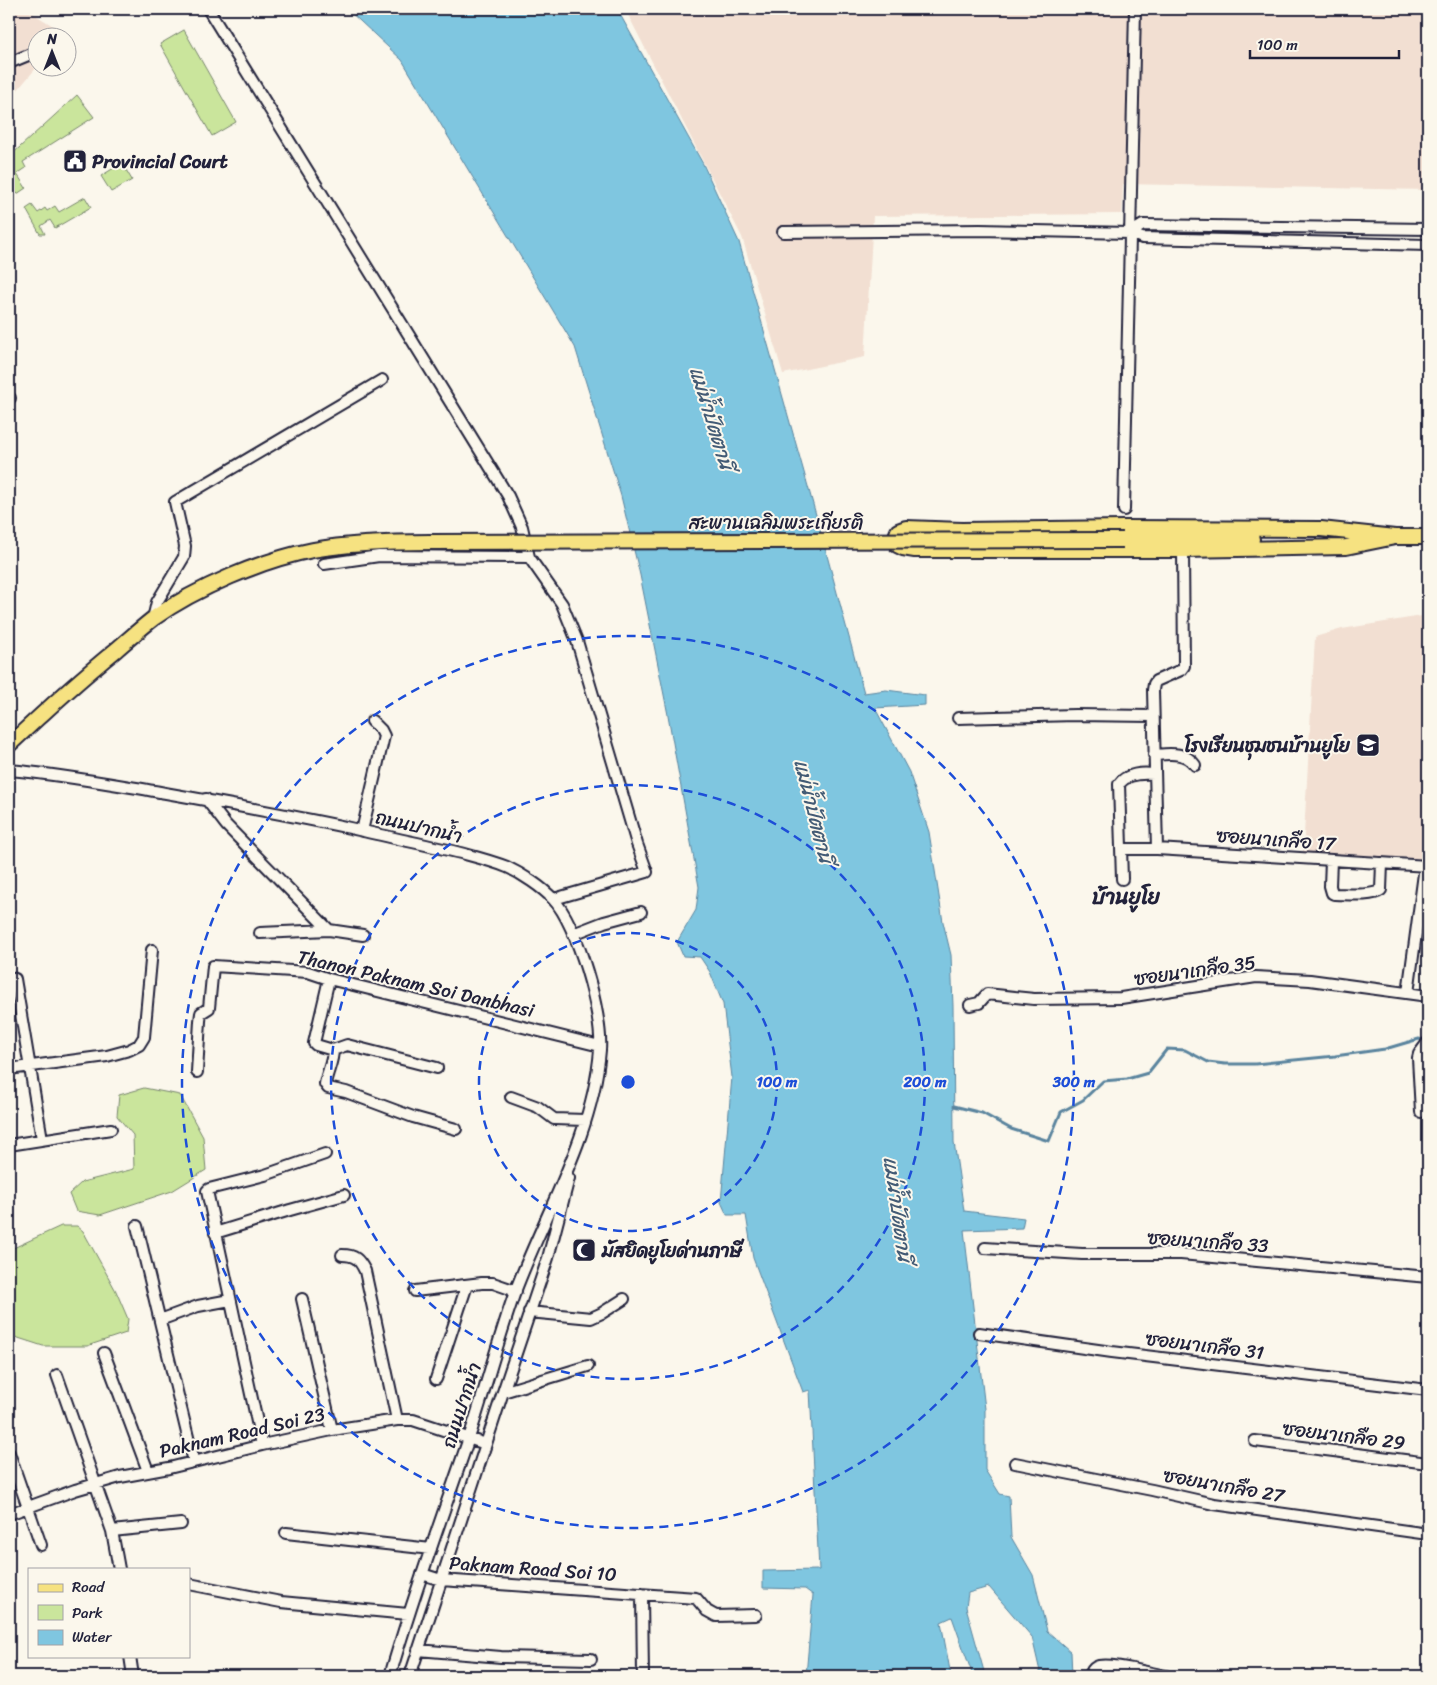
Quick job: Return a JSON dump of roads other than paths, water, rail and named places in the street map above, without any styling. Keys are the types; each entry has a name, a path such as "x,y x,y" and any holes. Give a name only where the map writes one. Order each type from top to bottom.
{"main road":[{"path":"1395,537 1346,547 1183,550 915,550 897,545 896,536 898,531 906,528 962,530 1124,528 1321,529 1395,537 1428,537"},
{"name":"สะพานเฉลิมพระเกียรติ","path":"9,745 71,687 153,618 188,597 226,579 266,563 302,553 370,543 430,542 1123,540 1395,537"}],"street":[{"path":"208,9 508,496 522,527 529,556 562,604 578,641 637,844 647,872 554,899"},
{"path":"1124,510 1134,9"},
{"path":"9,63 28,55"},
{"path":"1130,233 1143,225 1428,229"},
{"path":"783,232 980,230 1130,233 1142,238 1428,245"},
{"path":"153,618 157,602 184,557 185,546 175,502 382,380"},
{"path":"1157,849 1152,716 1154,684 1181,670 1184,666 1183,550"},
{"path":"324,564 379,556 529,556"},
{"path":"958,718 1075,715 1152,716"},
{"path":"362,831 384,736 372,721"},
{"path":"1154,755 1182,755 1195,765"},
{"name":"ถนนปากน้ำ","path":"9,770 106,783 206,800 362,831 495,862 526,877 554,899 573,934 591,985 599,1025 600,1046 596,1082 576,1148 548,1258 502,1392 410,1676"},
{"path":"1122,879 1119,784 1134,775 1154,774"},
{"path":"206,800 226,825 329,930"},
{"name":"ซอยนาเกลือ 17","path":"1122,849 1157,849 1427,866"},
{"path":"1331,860 1330,886 1331,892 1334,894 1372,894 1379,892 1381,890 1382,863"},
{"path":"1408,992 1427,866"},
{"path":"573,934 604,922 641,912"},
{"path":"260,933 329,930 363,935"},
{"path":"9,1069 107,1056 129,1050 139,1044 144,1037 152,950"},
{"name":"Thanon Paknam Soi Danbhasi","path":"197,1072 201,1013 209,1008 213,966 308,972 329,979 600,1046"},
{"name":"ซอยนาเกลือ 35","path":"970,1005 978,1003 987,994 1034,999 1121,998 1256,977 1310,980 1428,996"},
{"path":"9,978 15,979 42,1139"},
{"path":"329,979 314,1042 316,1045 333,1050 347,1045 437,1068"},
{"path":"1420,1112 1418,1058 1427,1044"},
{"path":"333,1050 325,1084 328,1088 346,1092 413,1117 456,1129"},
{"path":"511,1097 538,1107 554,1118 585,1120"},
{"path":"9,1144 111,1129"},
{"name":"ถนนปากน้ำ","path":"390,1676 408,1614 516,1291 576,1148"},
{"path":"262,1444 206,1194 209,1189 265,1175 325,1154"},
{"path":"215,1234 344,1195"},
{"path":"137,1226 194,1462"},
{"name":"ซอยนาเกลือ 33","path":"986,1248 1082,1254 1181,1254 1428,1278"},
{"path":"342,1254 354,1256 360,1260 365,1271 397,1420"},
{"path":"415,1291 482,1282 516,1291"},
{"path":"436,1379 467,1285"},
{"path":"302,1299 332,1430"},
{"path":"160,1320 198,1306 230,1300"},
{"path":"529,1312 591,1318 624,1300"},
{"name":"ซอยนาเกลือ 31","path":"978,1333 1122,1353 1428,1390"},
{"path":"104,1353 148,1471"},
{"path":"502,1392 588,1366"},
{"path":"57,1375 112,1531 120,1568"},
{"name":"Paknam Road Soi 23","path":"9,1514 96,1484 148,1471 194,1462 262,1444 332,1430 397,1420 413,1420 486,1444"},
{"name":"ซอยนาเกลือ 29","path":"1255,1441 1428,1463"},
{"path":"9,1453 42,1545"},
{"name":"ซอยนาเกลือ 27","path":"1015,1463 1214,1504 1428,1534"},
{"path":"112,1531 180,1524"},
{"path":"286,1533 431,1549"},
{"name":"Paknam Road Soi 10","path":"422,1574 441,1580 696,1598 706,1611 716,1616 756,1615"},
{"path":"190,1584 281,1602 408,1614"},
{"path":"642,1594 643,1676"},
{"path":"418,1650 501,1657 591,1659"},
{"path":"130,1658 132,1676"},
{"path":"1090,1676 1096,1667 1101,1666 1112,1666 1166,1676"}],"water":[{"name":"แม่น้ำปัตตานี","path":"347,9 617,9 703,164 739,242 864,693 886,690 925,695 925,705 875,708 909,772 929,832 943,922 951,955 954,1142 964,1211 1024,1218 1022,1228 964,1230 985,1409 985,1470 1000,1494 1009,1496 1011,1537 1033,1575 1047,1631 1071,1652 1072,1676 1041,1676 1032,1637 989,1587 968,1593 966,1607 985,1675 973,1676 952,1617 941,1622 951,1676 806,1676 813,1595 805,1589 763,1588 763,1571 819,1570 810,1390 803,1392 753,1258 746,1215 727,1215 721,1202 732,1077 723,1004 710,972 700,957 683,956 677,942 696,910 699,887 668,715 640,575 621,496 575,347 402,60"}],"waterway":[{"path":"954,1106 982,1113 1011,1129 1049,1141 1061,1112 1083,1100 1103,1081 1127,1079 1148,1073 1167,1049 1185,1050 1208,1062 1255,1064 1335,1056 1385,1049 1419,1039 1425,1041"}],"place":[{"name":"Provincial Court","path":"75,161"},
{"name":"โรงเรียนชุมชนบ้านยูโย","path":"1368,745"},
{"name":"มัสยิดยูโยด่านภาษี","path":"584,1250"}],"district":[{"name":"บ้านยูโย","path":"1126,897"}]}
